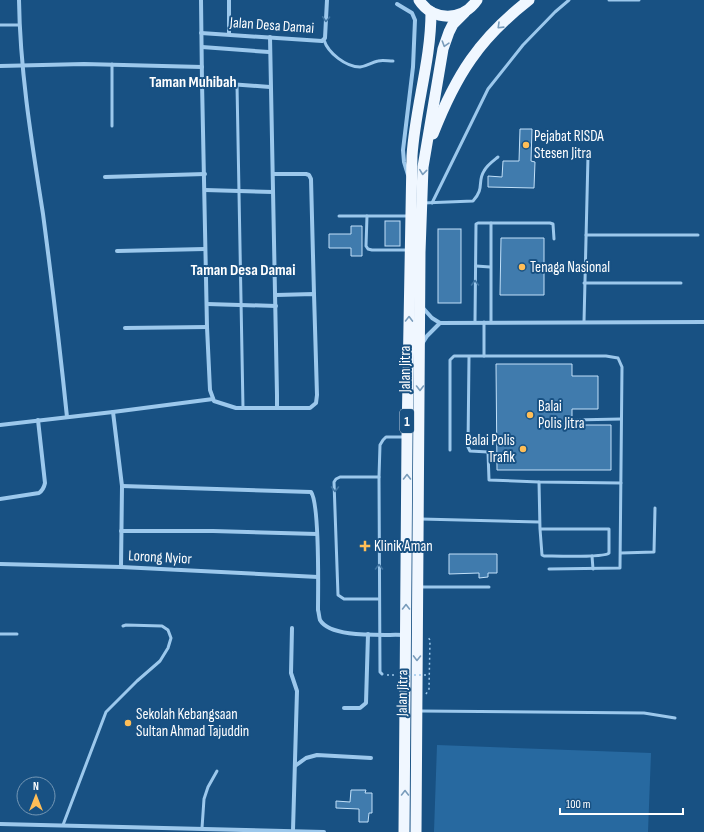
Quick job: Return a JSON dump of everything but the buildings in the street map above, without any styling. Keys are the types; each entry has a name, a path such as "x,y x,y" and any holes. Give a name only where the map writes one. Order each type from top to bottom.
{"highway":[{"path":"419,0 431,12 445,16 459,15 465,12"},
{"name":"1","path":"465,12 471,8 477,0"},
{"path":"425,154 449,97 466,66 489,36 529,0"},
{"name":"Jalan Jitra","path":"404,832 407,437 411,181 413,135 430,42 431,12"},
{"name":"Jalan Jitra","path":"416,832 420,304 426,203 422,178 443,49 449,32 465,12"}],"street":[{"path":"19,0 19,25 23,65 55,310 67,416"},
{"path":"201,0 205,174 205,249 210,390 213,399 225,406 243,408 310,408 316,403 311,179 309,175 306,174 273,174"},
{"path":"229,0 229,34"},
{"name":"Jalan Desa Damai","path":"201,33 318,41 325,39 327,0"},
{"path":"398,4 412,13 415,20 414,59 403,150 405,167 411,181"},
{"path":"270,37 277,408"},
{"path":"202,47 270,52"},
{"path":"0,66 112,64 202,67"},
{"path":"202,82 270,87"},
{"path":"105,176 205,174"},
{"path":"205,190 273,192"},
{"path":"117,251 205,249"},
{"path":"276,295 314,294"},
{"path":"207,304 276,306"},
{"path":"420,304 432,318 440,323 704,322"},
{"path":"420,349 427,336 440,323"},
{"path":"125,328 207,327"},
{"path":"0,425 213,399"},
{"path":"112,412 122,486 121,567"},
{"path":"0,499 39,493 44,488 38,420"},
{"path":"122,486 311,492 314,498 317,534 319,619 324,625 334,631 406,635"},
{"path":"121,531 213,531 317,534"},
{"name":"Lorong Nyior","path":"0,564 121,567 318,576"},
{"path":"292,628 290,673 297,691 293,830"},
{"path":"344,708 360,708 366,703 368,634"},
{"path":"295,766 306,758 317,755 371,758"},
{"path":"0,824 202,828 239,831 293,830 324,832"}],"lane":[{"path":"426,203 488,89 523,45 555,12 569,0"},
{"path":"610,0 639,0"},
{"path":"0,25 19,25"},
{"path":"325,39 327,47 330,50 352,65 360,67 379,60 393,61"},
{"path":"112,64 112,126"},
{"path":"237,85 243,408"},
{"path":"584,322 588,156"},
{"path":"426,203 473,201 480,191 485,169 498,157"},
{"path":"339,216 411,216"},
{"path":"367,216 366,246 368,249 410,250"},
{"path":"475,322 476,224 550,222 554,224 554,239"},
{"path":"490,322 491,223"},
{"path":"586,235 698,235"},
{"path":"476,266 490,267"},
{"path":"584,283 682,283"},
{"path":"484,322 484,356"},
{"path":"450,450 450,360 454,356 606,356 618,358 622,367 620,568 549,569"},
{"path":"469,357 468,450 488,452 489,480 621,483"},
{"path":"573,420 621,419"},
{"path":"382,674 380,672 378,599 380,446 386,437 407,437"},
{"path":"378,599 344,599 338,595 334,482 340,477 379,477"},
{"path":"539,482 539,522 541,552 544,556 609,555 609,529 540,529"},
{"path":"621,553 654,552 655,508"},
{"path":"419,519 539,522"},
{"path":"592,556 593,569"},
{"path":"418,587 489,588"},
{"path":"63,825 106,712 136,681 160,661 168,648 171,638 168,630 162,626 123,626"},
{"path":"0,634 17,634"},
{"path":"417,710 644,713 676,718"},
{"path":"202,828 204,799 208,787 217,771"}],"path":[{"path":"399,675 427,675"}],"shaded area":[{"path":"437,745 651,753 648,832 434,832"}],"place":[{"name":"Pejabat RISDA Stesen Jitra","path":"526,145"},
{"name":"Tenaga Nasional","path":"522,267"},
{"name":"Balai Polis Jitra","path":"530,415"},
{"name":"Balai Polis Trafik","path":"523,449"},
{"name":"Klinik Aman","path":"365,546"},
{"name":"Sekolah Kebangsaan Sultan Ahmad Tajuddin","path":"128,723"}],"district":[{"name":"Taman Muhibah","path":"193,81"},
{"name":"Taman Desa Damai","path":"243,269"}]}
